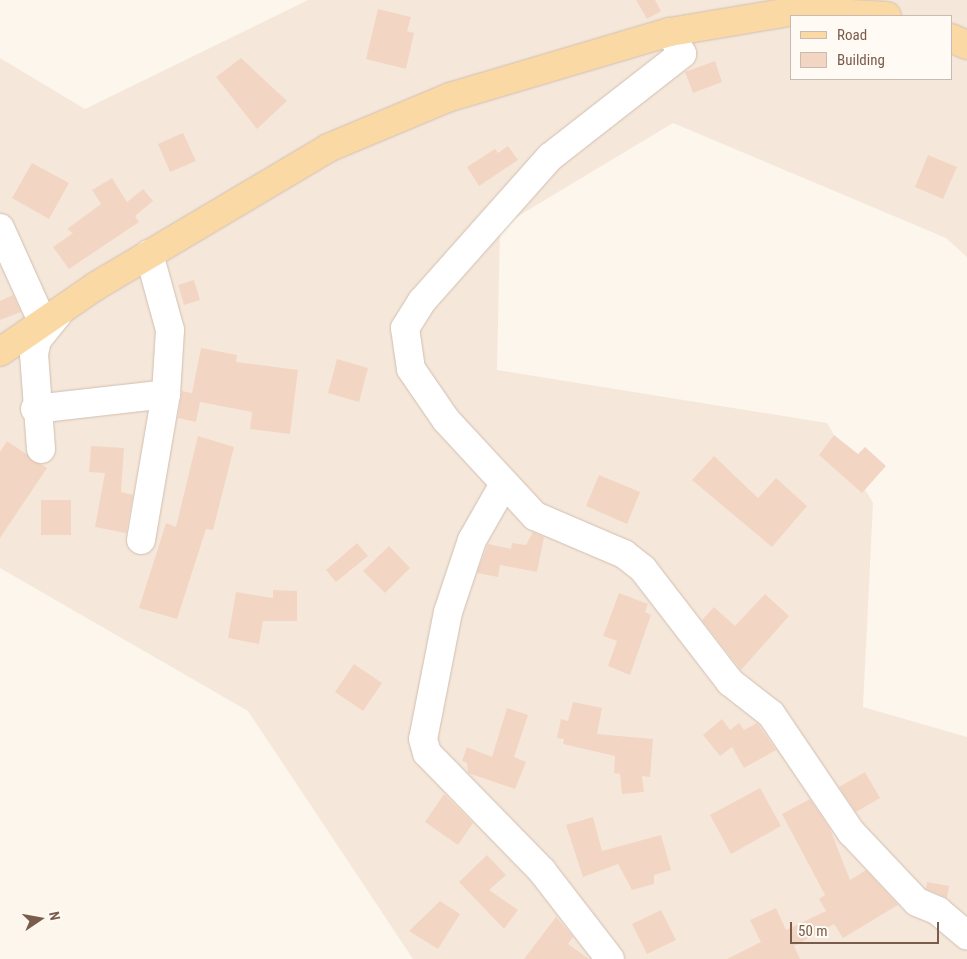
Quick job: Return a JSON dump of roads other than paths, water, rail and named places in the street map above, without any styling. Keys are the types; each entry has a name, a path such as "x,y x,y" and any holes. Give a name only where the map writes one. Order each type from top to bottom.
{"main road":[{"path":"0,352 52,315 149,254 328,148 450,97 670,32 794,11 868,15"},
{"path":"952,38 967,45"}],"street":[{"path":"670,32 682,54 550,157 459,264 436,284 405,328 410,369 425,394 504,484 535,516 624,554 643,569 730,682 771,714 851,832 917,902 938,911 967,935"},
{"path":"0,228 52,315 37,340 32,366 40,449"},
{"path":"141,540 166,394 170,330 149,254"},
{"path":"35,409 166,394"},
{"path":"504,484 472,540 448,612 423,739 427,753 542,871 610,959"}]}
